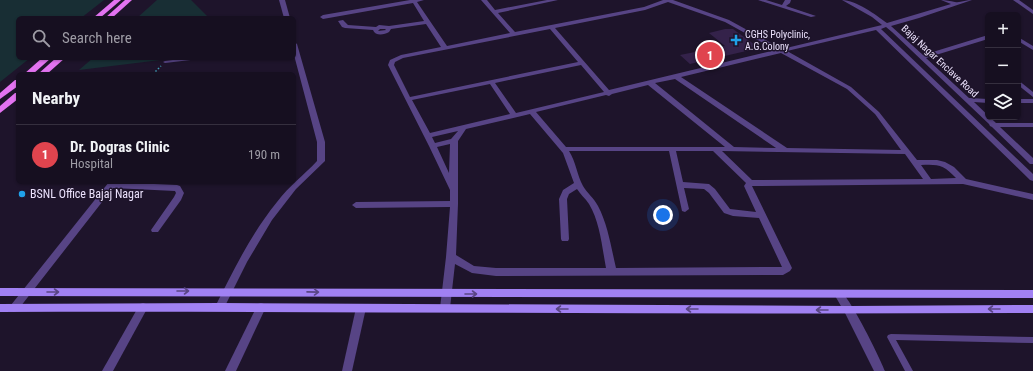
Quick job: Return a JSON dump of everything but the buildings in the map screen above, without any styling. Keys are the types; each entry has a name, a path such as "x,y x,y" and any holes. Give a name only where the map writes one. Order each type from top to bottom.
{"main road":[{"path":"98,16 118,0"},
{"path":"110,16 129,0"},
{"path":"30,72 45,60"},
{"path":"44,72 59,60"},
{"path":"0,97 16,84"},
{"path":"0,110 16,97"}],"street":[{"path":"282,0 286,16"},
{"path":"323,17 421,0"},
{"path":"484,0 512,34"},
{"path":"494,12 555,0"},
{"path":"454,191 428,136 395,74 391,62 400,57 645,8 668,0 727,20 849,88 877,113 929,182"},
{"path":"685,6 689,0"},
{"path":"761,0 813,16"},
{"path":"782,7 788,2 788,0"},
{"name":"Bajaj Nagar Enclave Road","path":"844,0 874,16 887,25 1033,162"},
{"path":"944,0 956,4"},
{"path":"428,136 609,94 675,76 877,28 969,0"},
{"path":"413,1 445,48"},
{"path":"1018,1 1033,5"},
{"path":"1018,1 1033,12"},
{"path":"341,22 346,27 376,29 428,22"},
{"path":"551,26 609,94"},
{"path":"877,28 1033,178"},
{"path":"922,57 985,38"},
{"path":"1021,41 1033,48"},
{"path":"220,307 263,225 291,190 321,161 320,142 296,54"},
{"path":"408,99 582,63"},
{"path":"675,76 785,150"},
{"path":"491,81 514,115"},
{"path":"650,83 732,149"},
{"path":"1020,84 1033,95"},
{"path":"967,100 985,101"},
{"path":"1021,101 1033,101"},
{"path":"531,111 570,157 574,166 578,184 589,196 598,216 612,272"},
{"path":"992,125 1033,125"},
{"path":"445,308 451,257 454,204 454,141 463,128"},
{"path":"433,146 454,141"},
{"path":"564,149 732,149 906,152"},
{"path":"672,149 684,208"},
{"path":"715,149 750,183 963,181 1033,197"},
{"path":"915,162 937,162 948,165 963,181"},
{"path":"451,257 472,269 496,272 784,272 787,268 748,186 750,183"},
{"path":"14,308 112,184 177,188 180,193 178,198 156,230"},
{"path":"565,239 563,199 566,192 578,184"},
{"path":"680,185 706,186 712,191 727,211 733,213 762,215"},
{"path":"356,205 454,204"},
{"path":"0,292 228,291 447,294 1033,294"},
{"path":"839,294 849,310 880,371"},
{"path":"107,371 143,307"},
{"path":"230,371 261,307"},
{"path":"0,308 261,307 849,310 1033,309"},
{"path":"347,371 361,308"}],"lane":[{"path":"165,62 182,60"},
{"path":"909,371 891,337 1033,340"}],"path":[{"path":"155,72 165,62"}],"green space":[{"path":"0,0 104,0 84,16 16,16 16,60 28,60 0,82"},
{"path":"157,0 191,0 207,16 139,16"},
{"path":"91,60 161,60 79,70"}],"place":[{"name":"CGHS Polyclinic, A.G.Colony","path":"736,40"},
{"name":"Dr. Dogras Clinic","path":"710,55"},
{"name":"BSNL Office Bajaj Nagar","path":"22,194"}]}
